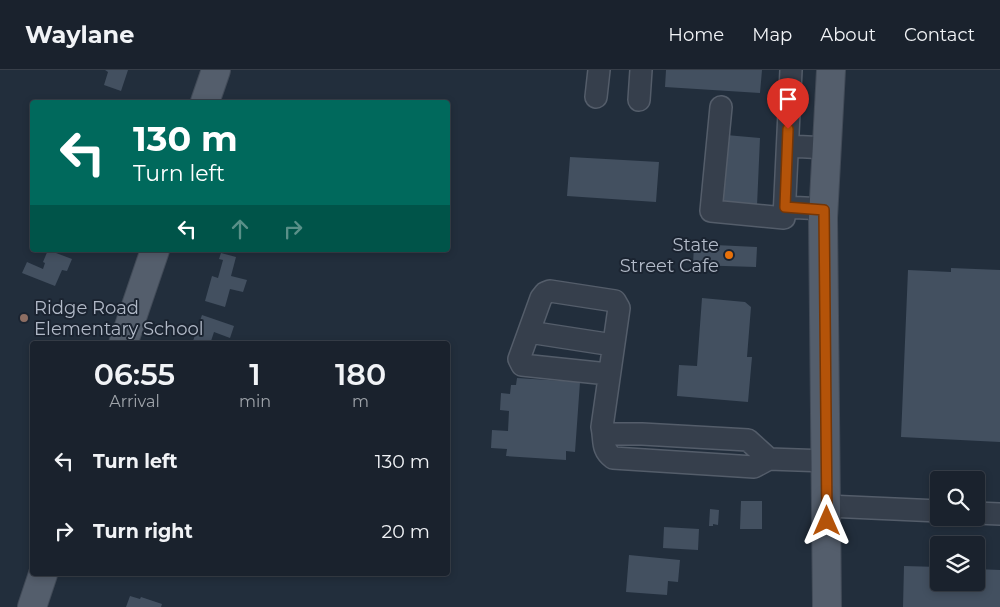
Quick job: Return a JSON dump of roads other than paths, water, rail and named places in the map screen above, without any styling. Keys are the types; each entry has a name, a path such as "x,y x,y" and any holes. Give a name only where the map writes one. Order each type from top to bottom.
{"main road":[{"path":"206,100 216,70"},
{"path":"827,607 824,210 831,70"},
{"path":"124,341 154,252"},
{"path":"32,607 42,576"}],"street":[{"path":"596,97 599,70"},
{"path":"639,100 641,70"},
{"path":"721,107 711,211 784,218 790,70"},
{"path":"788,146 827,148"},
{"path":"785,207 824,210"},
{"path":"608,374 522,366 520,359 541,298 545,293 550,291 616,301 619,308 608,374 602,427 604,446 607,453 613,458 754,467 769,459 827,462"},
{"path":"529,332 613,345"},
{"path":"827,506 930,511"},
{"path":"985,513 1000,514"}],"place":[{"name":"State Street Cafe","path":"729,255"},
{"name":"Ridge Road Elementary School","path":"24,318"}]}
